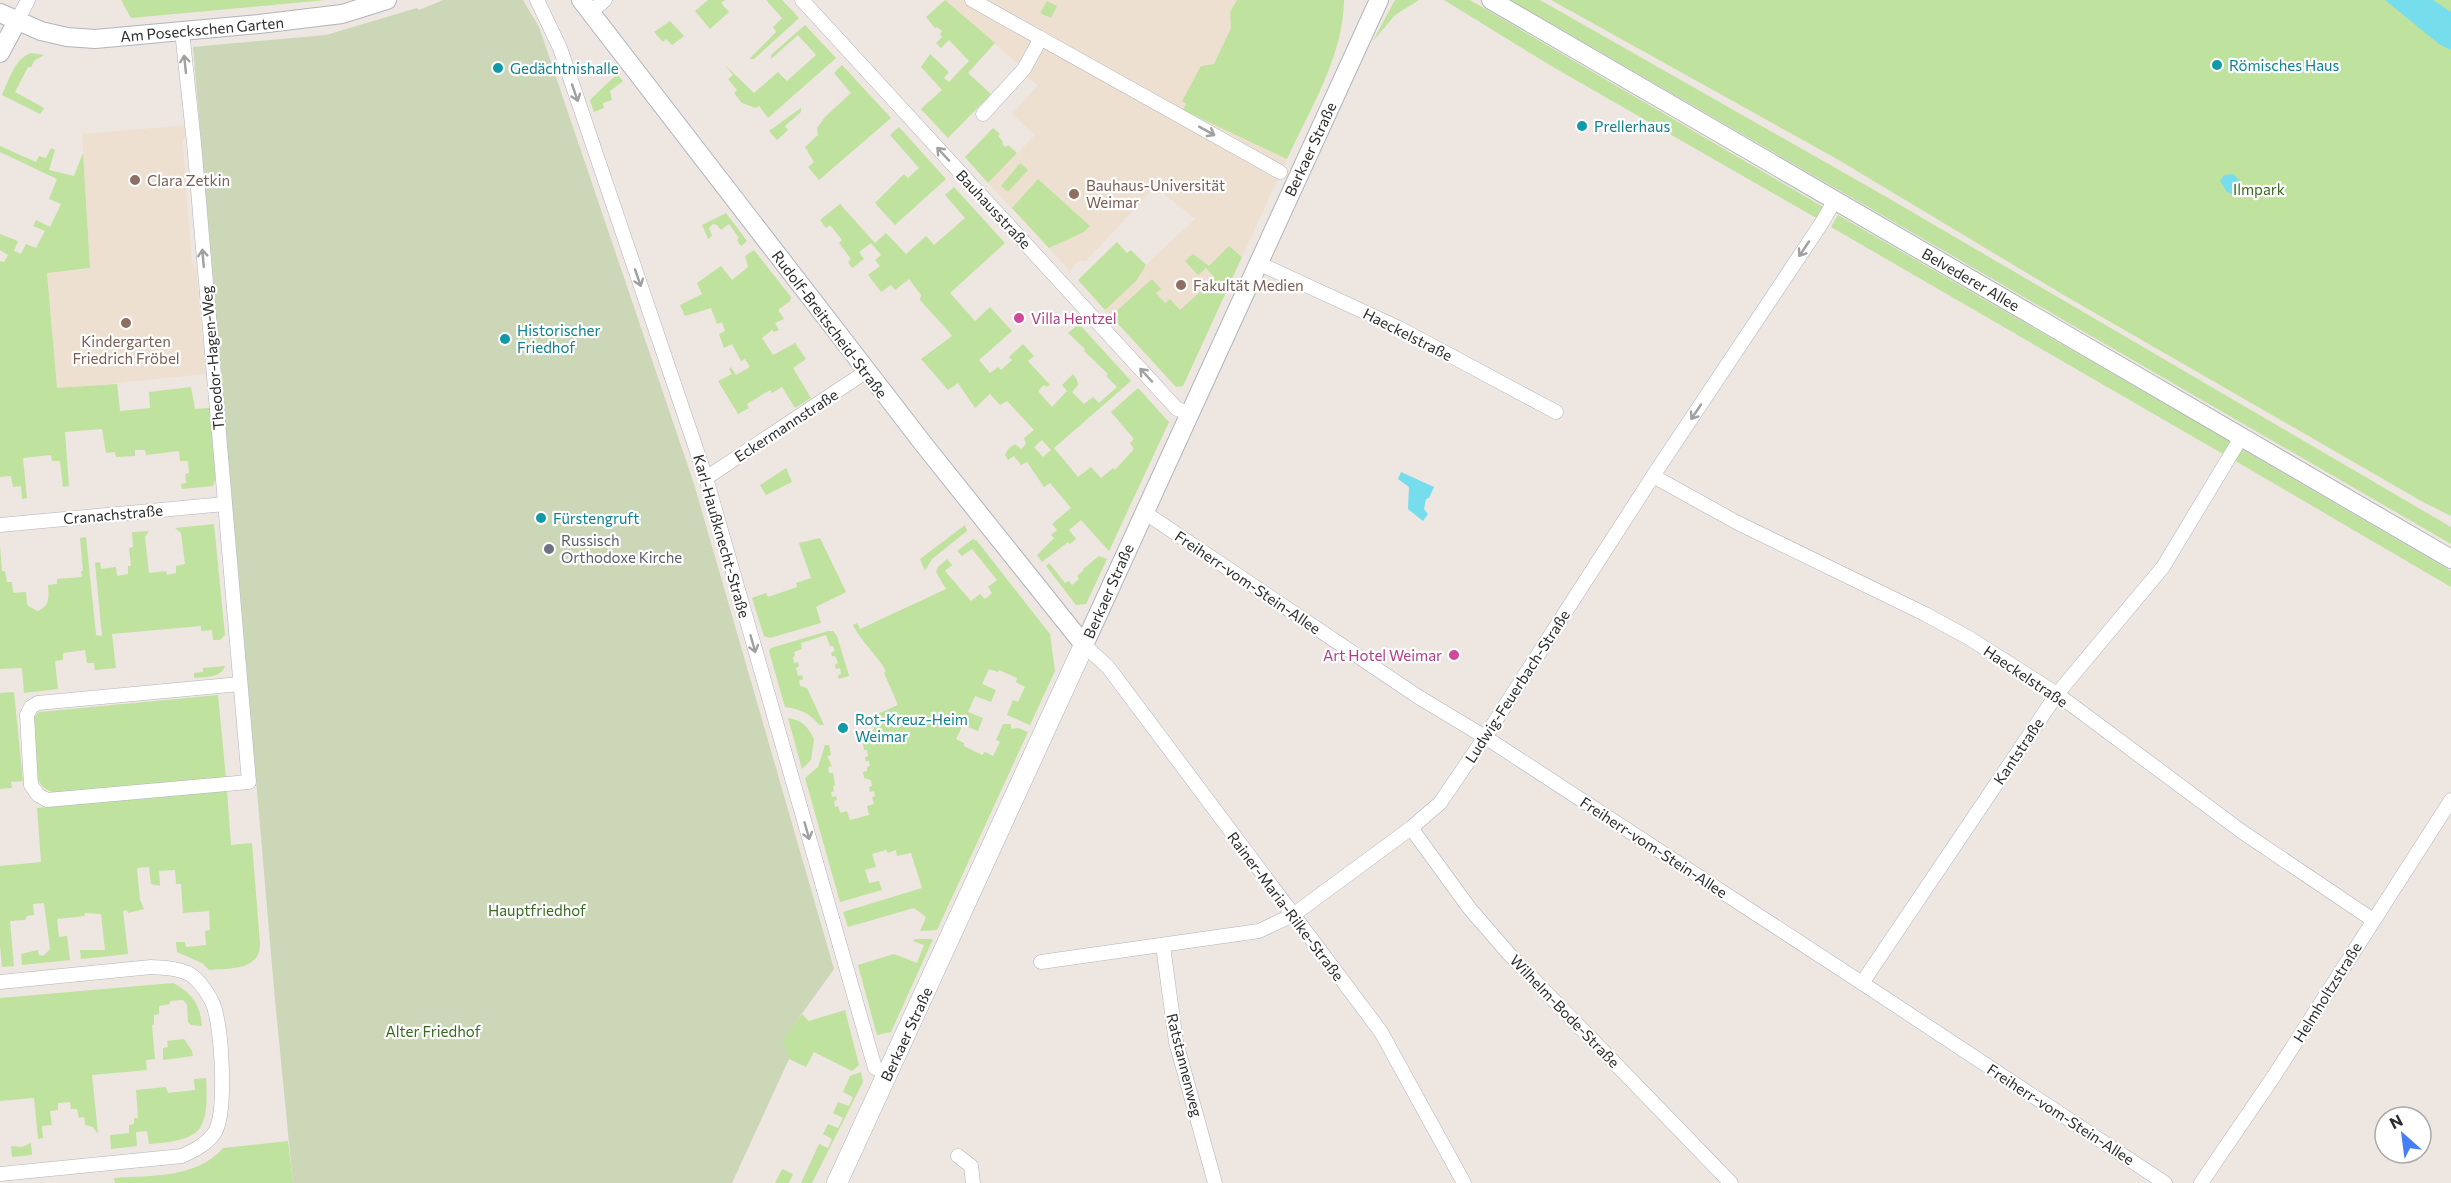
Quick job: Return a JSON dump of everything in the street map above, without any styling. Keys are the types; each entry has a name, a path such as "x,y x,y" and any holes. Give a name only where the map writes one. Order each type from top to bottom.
{"main road":[{"name":"Berkaer Straße","path":"837,1183 1084,645"}],"street":[{"path":"0,53 28,0"},
{"name":"Am Poseckschen Garten","path":"0,13 16,21 67,37 95,39 342,14 387,0"},
{"name":"Karl-Haußknecht-Straße","path":"537,0 560,48 706,478 875,1068 888,1074"},
{"path":"586,6 606,0"},
{"name":"Bauhausstraße","path":"802,0 1177,409 1189,413"},
{"path":"972,0 1280,172"},
{"name":"Berkaer Straße","path":"1084,645 1379,0"},
{"name":"Belvederer Allee","path":"1491,0 2451,559"},
{"name":"Rudolf-Breitscheid-Straße","path":"586,6 867,371 1084,645"},
{"name":"Theodor-Hagen-Weg","path":"182,31 194,143 249,782 47,800 38,795 31,785 27,715 31,707 38,703 240,684"},
{"path":"983,114 1024,69 1041,38"},
{"name":"Ludwig-Feuerbach-Straße","path":"1041,962 1259,931 1293,915 1411,828 1440,803 1653,476 1815,234 1835,200"},
{"name":"Haeckelstraße","path":"1258,263 1404,331 1556,412"},
{"name":"Eckermannstraße","path":"706,478 867,371"},
{"name":"Kantstraße","path":"1862,982 2056,694 2163,567 2242,436"},
{"name":"Haeckelstraße","path":"1653,476 1736,522 1925,614 1969,638 2056,694 2241,831 2373,920"},
{"name":"Cranachstraße","path":"0,525 225,504"},
{"name":"Freiherr-vom-Stein-Allee","path":"1144,512 1418,696 1485,737 1862,982 2165,1183"},
{"name":"Rainer-Maria-Rilke-Straße","path":"1084,645 1108,667 1381,1032 1464,1183"},
{"name":"Helmholtzstraße","path":"2202,1183 2274,1076 2451,800"},
{"name":"Wilhelm-Bode-Straße","path":"1411,828 1470,909 1510,955 1731,1183"},
{"name":"Ratstannenweg","path":"1163,946 1176,1042 1215,1183"},
{"path":"0,982 151,967 170,968 192,976 207,993 217,1018 223,1095 222,1114 214,1132 200,1147 182,1156 0,1174"},
{"path":"958,1156 971,1167 973,1183"}],"shaded area":[{"name":"Bauhaus-Universität Weimar","path":"945,0 1344,0 1340,37 1333,58 1183,386 1176,387 1102,306 1195,219 1155,187 1086,261 1078,261 1070,271 988,183 1035,135 1012,114 1038,85 1025,76 1024,69"},
{"path":"188,125 189,133 183,140 183,144 192,263 196,270 206,374 57,389 47,272 90,268 82,134"}],"green space":[{"path":"121,0 326,0 131,18"},
{"name":"Hauptfriedhof","path":"443,0 523,0 539,27 694,484 834,969 783,1040 789,1059 732,1183 293,1183 275,1000 193,47 326,35 417,8 419,10"},
{"path":"708,0 725,0 721,3 729,12 710,29 695,11"},
{"path":"766,0 782,0 799,18 754,59 749,59 776,32 773,27 782,18"},
{"path":"945,0 995,43 968,73 991,94 948,138 921,109 942,90 921,67 930,54 949,72 944,78 949,82 969,61 949,40 941,48 936,43 942,37 940,34 942,31 935,28 926,17"},
{"path":"1237,0 1344,0 1338,42 1332,62 1287,159 1183,110 1186,104 1182,101 1201,66 1214,64 1231,28 1230,12"},
{"path":"1395,0 1419,0 1395,15 1373,41"},
{"path":"1444,0 1470,0 1825,208 1818,219 1553,67"},
{"path":"1510,0 1540,0 1883,195 2451,527 2451,544"},
{"name":"Ilmpark","path":"1551,0 2451,0 2451,516 2062,294 1837,159"},
{"path":"1047,1 1057,6 1051,18 1040,13"},
{"path":"670,21 684,36 672,45 666,39 663,42 654,32"},
{"path":"805,25 836,58 768,118 759,106 756,108 742,103 734,93 737,90 728,79 733,75 725,65 754,93 778,72 787,81 816,55 798,35 771,59 771,55"},
{"path":"31,53 44,55 28,67 15,92 44,108 40,114 2,95 17,65"},
{"path":"842,65 891,118 819,180 808,167 814,162 805,147 818,135 817,128 825,117 851,93 834,73"},
{"path":"617,74 623,81 610,91 612,100 603,103 604,108 594,112 590,100"},
{"path":"801,108 801,112 785,126 788,130 777,140 769,131"},
{"path":"899,127 946,179 895,225 875,203 904,174 908,178 919,168 890,135"},
{"path":"993,128 1000,134 998,136 1002,144 1006,147 1008,145 1017,153 988,183 965,157"},
{"path":"0,146 36,162 39,156 46,158 51,148 55,150 49,170 74,176 83,153 90,268 47,273 57,388 117,384 120,411 150,408 149,392 191,387 195,409 210,408 217,474 213,486 182,489 181,484 186,483 185,474 189,473 188,461 180,461 179,451 146,455 145,450 135,450 135,456 116,457 115,452 106,453 102,429 65,432 69,486 63,487 60,461 52,461 51,455 23,458 27,498 22,499 21,486 13,487 11,476 0,477 0,261 4,262 8,255 0,250 0,234 18,241 14,251 21,254 26,244 36,248 45,231 33,226 36,220 50,227 61,204 49,199 57,179 0,152"},
{"path":"1020,163 1028,170 1008,192 1001,186"},
{"path":"1038,179 1090,226 1084,232 1049,248 1012,208"},
{"path":"954,187 1005,243 950,293 975,321 990,307 1012,331 979,360 990,373 998,367 1001,370 1012,360 1009,357 1023,344 1034,356 1028,361 1050,385 1047,387 1044,385 1038,391 1052,407 1067,391 1062,385 1073,374 1078,385 1072,392 1084,404 1093,397 1099,403 1117,387 1106,376 1108,374 1068,333 1079,324 1131,381 1054,448 1078,477 1091,467 1101,478 1113,468 1115,470 1134,449 1130,443 1134,439 1111,412 1138,388 1169,422 1109,551 1081,520 1069,530 1076,539 1070,544 1068,542 1042,562 1037,555 1054,538 1051,535 1057,530 1052,524 1071,508 1050,483 1044,487 1027,462 1021,465 1014,456 1008,460 1005,455 1008,449 1015,444 1021,449 1026,444 1024,438 1034,430 1007,401 1000,405 990,394 975,408 958,383 948,390 921,359 952,336 949,332 920,300 921,295 909,279 895,290 891,285 881,292 868,275 880,266 875,260 881,255 871,243 859,252 864,259 852,268 848,262 851,259 839,243 842,240 830,225 826,228 820,220 840,204 875,243 886,233 906,254 926,236 934,245 965,218 945,195","holes":["1042,440 1051,450 1043,457 1034,447"]},
{"path":"726,213 747,241 741,246 737,240 739,238 729,224 721,230 713,224 709,228 712,236 708,239 702,225"},
{"path":"1838,215 2231,442 2223,454 1831,227"},
{"path":"1117,242 1127,253 1131,250 1146,265 1136,281 1105,310 1078,280"},
{"path":"1229,246 1242,257 1183,386 1176,387 1111,316 1152,279 1161,289 1156,293 1165,303 1170,299 1180,310 1201,291 1204,294 1211,288 1209,284 1215,278 1206,268 1198,275 1185,261 1193,254 1209,266"},
{"path":"754,250 791,297 790,301 778,310 784,319 775,323 779,330 774,332 772,330 762,338 773,355 795,343 806,359 793,368 811,398 795,408 782,387 772,393 770,390 747,404 749,408 738,414 718,381 732,374 729,369 731,367 736,375 750,367 745,359 741,361 732,344 724,348 719,334 725,331 722,322 717,324 711,308 685,316 680,305 702,294 697,283 721,266 732,280 748,267 745,256"},
{"path":"2240,448 2451,571 2451,587 2232,459"},
{"path":"786,468 792,482 766,495 760,485"},
{"path":"214,524 225,635 220,640 213,640 212,630 201,631 201,626 112,634 116,668 95,670 94,663 87,663 85,650 63,653 63,660 55,661 58,689 24,693 22,668 0,669 0,546 2,571 5,571 7,582 12,582 13,593 26,592 27,605 37,611 46,604 48,585 57,584 57,579 82,577 80,538 86,537 96,635 102,636 95,563 100,562 101,569 116,567 117,576 128,574 128,566 131,566 129,548 133,547 132,532 149,531 145,537 149,573 166,571 167,575 176,573 176,566 185,564 181,533 175,528"},
{"path":"965,525 967,531 932,559 925,571 920,559"},
{"path":"820,538 846,592 816,607 821,623 770,638 764,636 752,598 766,593 768,597 797,587 796,583 811,578 799,543"},
{"path":"973,539 977,541 1050,634 1055,671 1030,725 1007,715 1013,700 1018,702 1025,687 1016,682 1017,678 999,670 998,672 989,669 982,684 996,690 991,702 975,696 968,712 983,718 978,731 963,725 956,739 964,743 964,746 982,755 985,752 993,756 1000,742 996,740 1003,724 1011,724 1011,729 1018,728 1028,732 937,930 920,931 926,917 914,908 848,927 843,912 922,888 911,853 897,856 896,850 888,853 886,850 872,854 876,867 865,870 869,883 879,881 882,890 840,902 805,778 818,767 825,745 829,745 831,755 827,756 832,766 828,767 829,773 833,773 835,785 833,786 834,791 831,792 832,797 836,796 835,807 838,806 840,813 847,811 850,820 869,815 867,806 874,804 872,797 875,796 874,791 870,792 871,780 864,778 863,772 867,771 867,767 870,766 869,761 866,761 867,750 864,750 862,738 872,733 876,724 873,716 898,705 884,673 886,671 853,625 857,623 860,629 946,589 936,572 947,559 952,565 945,571 971,601 980,594 985,599 992,593 988,587 997,580 972,549 962,556 957,551"},
{"path":"1099,556 1107,559 1086,604 1076,605 1046,566 1049,563 1065,583 1069,581 1072,585 1079,579 1077,576 1083,569"},
{"path":"833,631 837,636 849,676 839,679 840,668 836,669 835,665 838,663 831,653 835,651 833,646 830,646 826,635 801,643 802,649 794,652 793,657 794,663 798,662 799,666 796,668 798,676 802,675 803,679 799,681 800,686 807,688 824,725 819,725 804,712 785,707 769,651 771,648"},
{"path":"225,666 216,675 194,678 194,673 203,672 203,668"},
{"path":"14,692 23,781 11,782 12,788 0,789 0,693"},
{"path":"218,695 226,778 63,793 49,791 38,780 33,718 39,712"},
{"path":"788,718 804,725 814,739 811,760 802,769"},
{"path":"227,790 231,845 252,843 260,944 259,953 249,964 209,970 202,963 177,952 176,942 185,942 186,947 206,945 205,931 210,930 209,911 183,913 181,884 176,884 175,870 159,871 160,886 151,884 149,867 137,868 140,900 144,909 128,913 127,910 123,911 128,954 81,959 80,950 105,950 101,914 85,913 84,916 57,919 59,937 67,936 70,960 22,965 21,954 38,950 39,955 43,956 50,949 44,903 33,904 34,915 27,916 25,920 10,921 14,966 2,967 0,866 41,862 37,808"},
{"path":"933,939 891,1032 877,1035 858,965 894,954 917,963 924,945 913,941"},
{"path":"173,983 194,1000 202,1026 191,1025 188,1022 187,1005 183,1000 170,1001 170,1004 159,1006 159,1014 154,1015 152,1025 155,1059 146,1060 147,1070 92,1075 98,1134 93,1127 85,1125 84,1117 79,1118 77,1109 71,1109 70,1102 58,1103 58,1110 50,1111 52,1125 42,1126 43,1138 38,1139 34,1098 0,1101 0,998"},
{"path":"845,1010 859,1065 852,1071 814,1052 806,1067 789,1059 782,1040 802,1014 809,1021"},
{"path":"184,1039 193,1056 163,1060 163,1048 168,1047 167,1041"},
{"path":"861,1072 863,1082 812,1183 801,1183 819,1144 828,1148 832,1139 823,1134 828,1124 838,1128 843,1118 833,1113 838,1102 849,1106 853,1097 843,1092 850,1076"},
{"path":"206,1078 206,1111 203,1122 191,1136 181,1140 149,1144 147,1131 136,1132 137,1146 111,1149 110,1135 129,1133 129,1125 134,1124 134,1118 138,1118 136,1090 166,1087 168,1093 195,1090 194,1079"},
{"path":"288,1141 293,1183 115,1183 114,1178 173,1174 187,1170 212,1158 223,1148"},
{"path":"31,1143 32,1155 12,1157 11,1146 22,1147"},
{"path":"782,1169 793,1174 789,1183 775,1183"}],"water":[{"path":"2385,0 2433,0 2451,12 2451,50 2439,44"},
{"path":"2233,174 2241,182 2242,187 2235,195 2227,192 2220,181 2224,175"},
{"path":"1401,472 1434,487 1429,498 1426,499 1424,509 1428,514 1423,521 1408,509 1409,487 1398,479"}],"place":[{"name":"Römisches Haus","path":"2217,65"},
{"name":"Gedächtnishalle","path":"498,68"},
{"name":"Prellerhaus","path":"1582,126"},
{"name":"Clara Zetkin","path":"135,180"},
{"name":"Bauhaus-Universität Weimar","path":"1074,194"},
{"name":"Fakultät Medien","path":"1181,285"},
{"name":"Villa Hentzel","path":"1019,318"},
{"name":"Kindergarten Friedrich Fröbel","path":"126,323"},
{"name":"Historischer Friedhof","path":"505,339"},
{"name":"Fürstengruft","path":"541,518"},
{"name":"Russisch Orthodoxe Kirche","path":"549,549"},
{"name":"Art Hotel Weimar","path":"1454,655"},
{"name":"Rot-Kreuz-Heim Weimar","path":"843,728"}],"park label":[{"name":"Alter Friedhof","path":"433,1031"}]}
